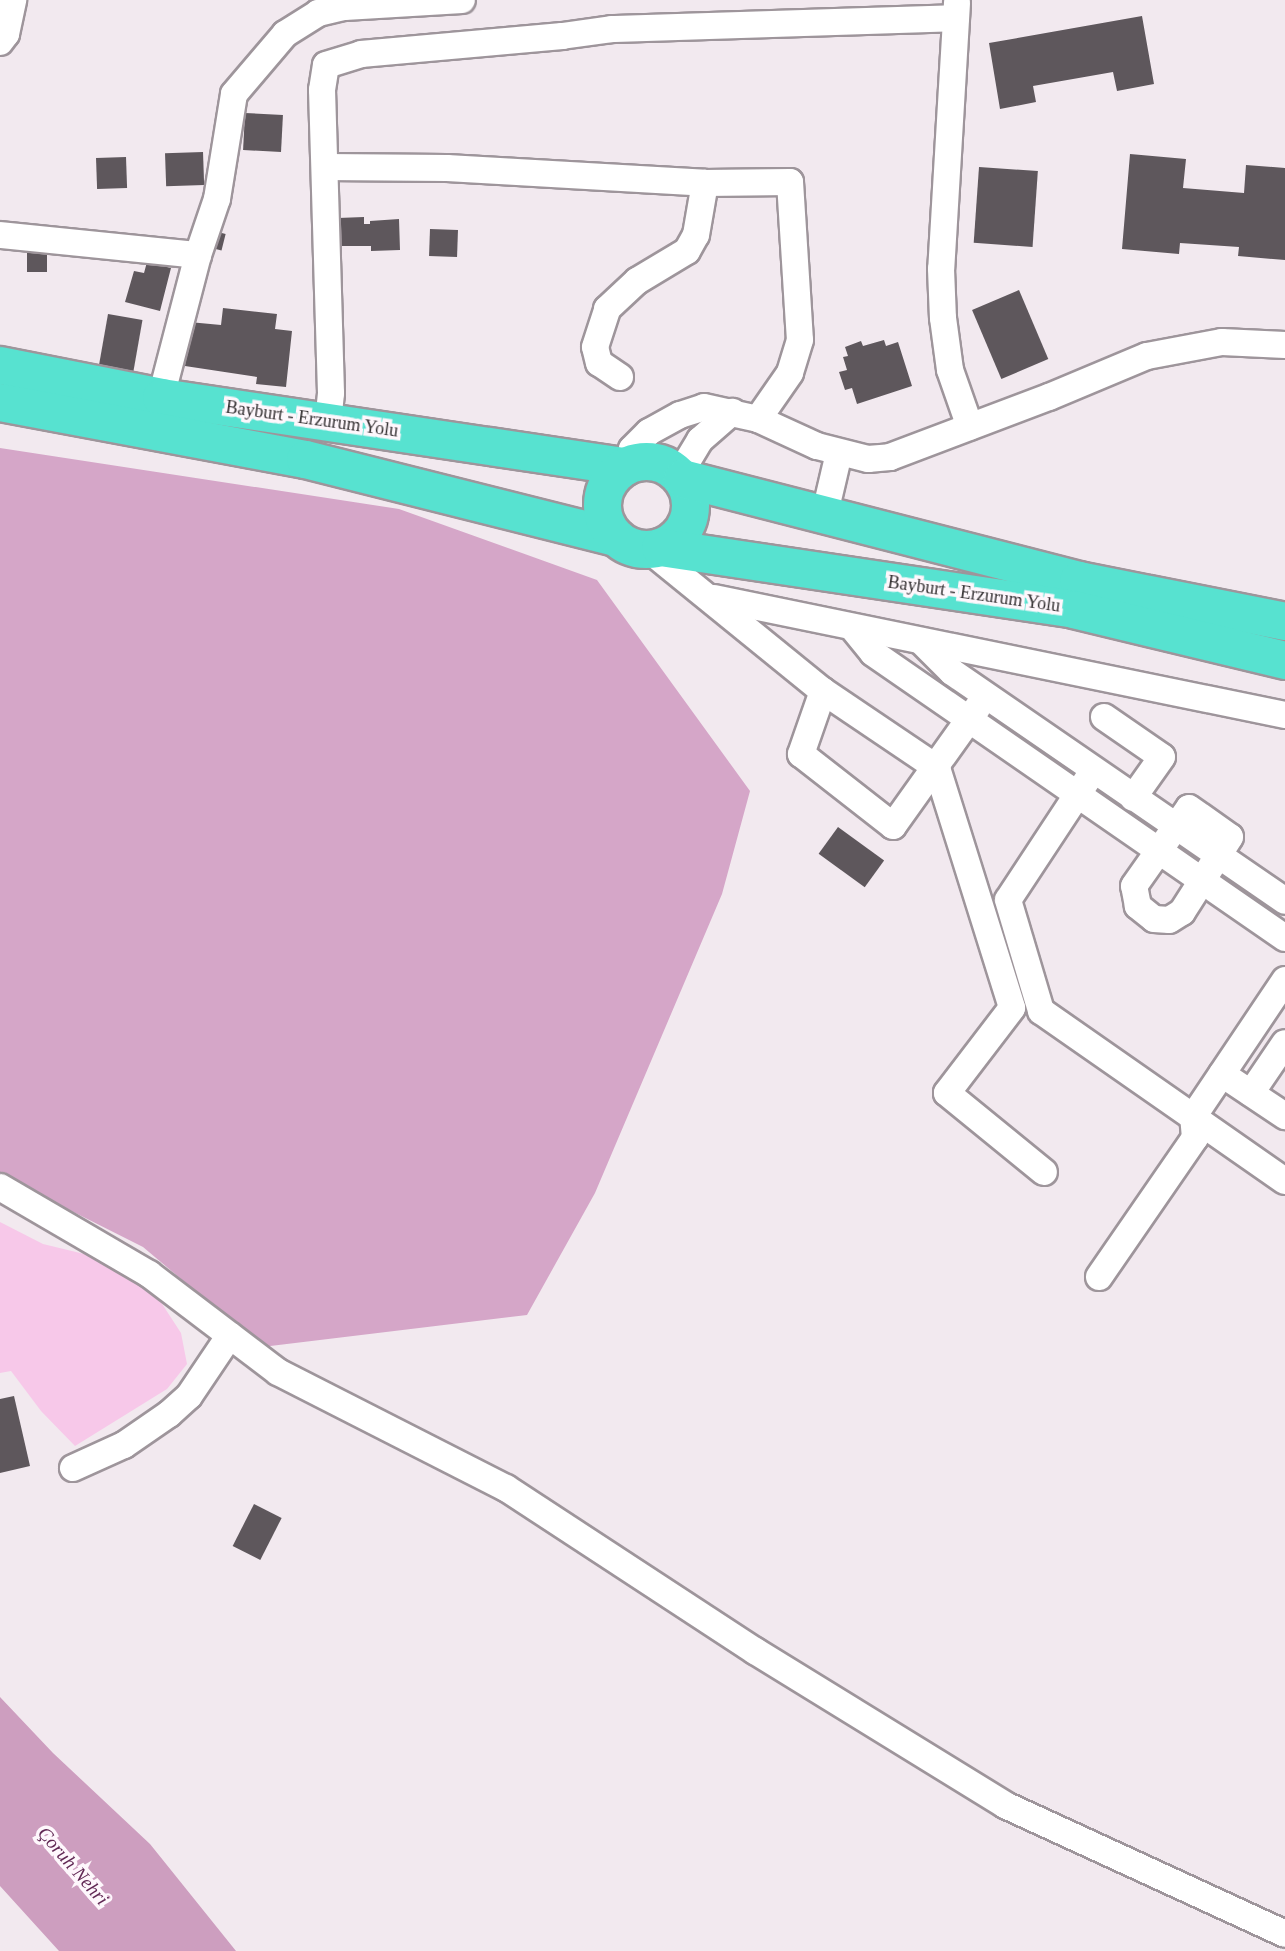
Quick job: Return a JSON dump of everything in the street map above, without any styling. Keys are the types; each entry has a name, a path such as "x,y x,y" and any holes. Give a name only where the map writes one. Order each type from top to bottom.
{"highway":[{"name":"Bayburt - Erzurum Yolu","path":"0,365 161,397 328,422 626,466 649,461 662,463 680,477 824,517 1078,580 1285,621"},
{"name":"Bayburt - Erzurum Yolu","path":"0,402 305,459 641,544 1073,609 1285,660"},
{"path":"626,466 608,482 602,505 608,528 641,544 671,542 687,524 691,500 680,477"}],"street":[{"path":"0,42 6,34 13,0"},
{"path":"161,397 198,256 217,199 234,94 285,34 318,13 345,7 462,0"},
{"path":"328,422 331,393 325,167 324,78 327,65 343,58 612,29 957,9 941,270 943,318 950,370 970,427"},
{"path":"325,167 447,168 705,183 790,183 800,340 790,373 758,419"},
{"path":"620,377 599,363 595,346 607,309 638,281 687,251 696,235 705,183"},
{"path":"0,236 198,256"},
{"path":"626,466 632,449 640,439 680,415 704,407 758,419 839,453 868,459 890,457 1147,356 1222,342 1285,345"},
{"path":"680,477 700,440 732,412"},
{"path":"824,517 839,453"},
{"path":"641,544 823,691 937,768 1012,1008 947,1093 1044,1172"},
{"path":"708,597 1285,715"},
{"path":"852,627 873,653 1285,938"},
{"path":"921,641 951,672 1176,827"},
{"path":"823,691 801,754 893,827 986,696"},
{"path":"1104,717 1162,757 1133,798"},
{"path":"1093,771 1008,900 1041,1011 1285,1181"},
{"path":"1189,808 1230,837 1203,882 1175,918 1161,920 1148,916 1135,900 1134,886 1176,827 1189,808"},
{"path":"1219,856 1285,901"},
{"path":"1099,1277 1195,1138 1193,1116 1285,980"},
{"path":"1251,1093 1285,1043"},
{"path":"1222,1074 1285,1116"},
{"path":"0,1187 149,1274 278,1372 506,1488 755,1651 1005,1804 1285,1934"},
{"path":"73,1468 124,1445 190,1396 230,1335"}],"shaded area":[{"path":"0,448 399,509 597,580 750,791 722,894 595,1193 527,1315 262,1347 143,1247 0,1175"},
{"path":"0,1222 43,1244 109,1260 155,1293 181,1333 187,1364 167,1389 75,1446 41,1411 11,1371 0,1373"}],"water":[{"name":"Çoruh Nehri","path":"0,1697 53,1753 150,1844 236,1951 59,1951 0,1886"}],"building":[{"path":"1142,16 1154,84 1117,91 1113,72 1033,86 1036,102 1000,109 989,43"},
{"path":"245,113 283,115 281,152 243,150"},
{"path":"203,152 204,185 166,186 165,153"},
{"path":"1130,154 1186,159 1183,188 1244,193 1246,165 1285,168 1285,260 1238,256 1239,247 1180,243 1179,254 1122,249"},
{"path":"126,157 127,188 97,189 96,158"},
{"path":"979,167 1038,171 1033,247 974,243"},
{"path":"364,217 364,224 370,224 370,221 399,219 400,250 371,251 371,246 333,246 338,218"},
{"path":"430,229 458,230 457,257 429,256"},
{"path":"214,231 226,234 222,250 210,247"},
{"path":"27,246 47,246 47,272 27,272"},
{"path":"147,262 171,268 160,311 125,302 134,271 144,273"},
{"path":"1019,290 1048,359 1001,379 972,310"},
{"path":"223,308 277,314 275,329 292,331 286,387 256,384 257,377 185,366 189,322 221,325"},
{"path":"108,314 142,320 133,374 98,368"},
{"path":"884,340 886,346 898,342 912,386 857,404 852,388 845,390 839,372 847,370 843,357 848,356 845,347 861,341 863,346"},
{"path":"838,827 884,861 865,887 819,854"},
{"path":"14,1396 30,1466 0,1473 0,1399"},
{"path":"254,1504 282,1518 260,1560 233,1546"}]}
